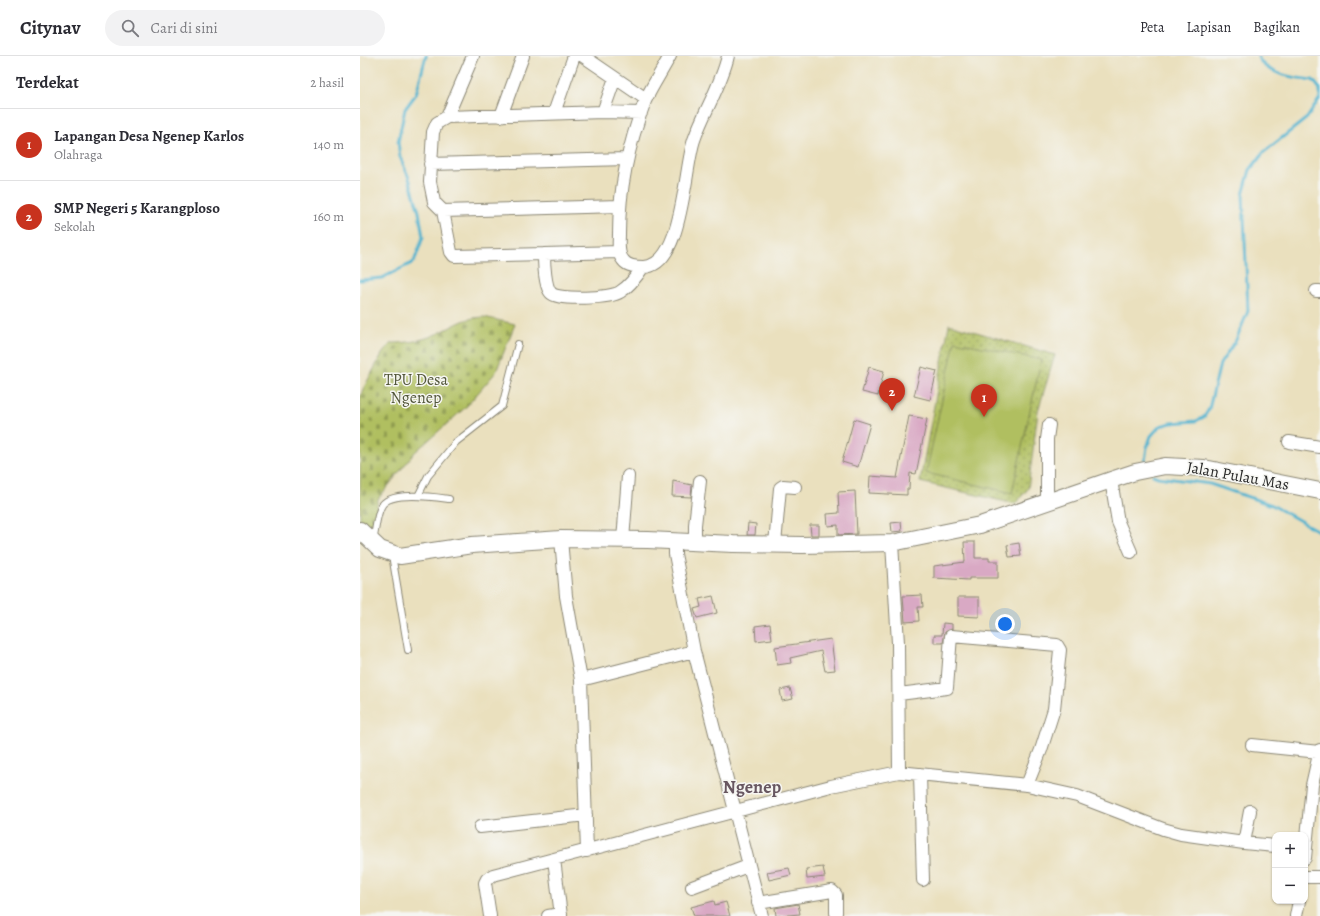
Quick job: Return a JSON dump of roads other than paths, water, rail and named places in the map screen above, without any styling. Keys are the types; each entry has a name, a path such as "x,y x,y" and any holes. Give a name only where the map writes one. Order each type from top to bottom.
{"street":[{"path":"473,56 447,117 434,126 430,164 432,196 436,206 443,211 620,206"},
{"path":"501,116 522,56"},
{"path":"554,113 574,56"},
{"path":"583,56 646,99"},
{"path":"667,57 646,99 641,113 627,159 620,206 619,252 627,264 642,267 659,262 676,232 693,146 721,81 728,56"},
{"path":"603,112 615,78"},
{"path":"447,117 554,113 641,113"},
{"path":"430,164 627,159"},
{"path":"443,211 451,252 454,256 619,252"},
{"path":"544,254 549,290 559,297 609,295 617,293 629,285 642,267"},
{"path":"627,264 626,276 629,285"},
{"path":"1048,502 1047,439 1049,425"},
{"path":"1289,442 1320,447"},
{"name":"Jalan Pulau Mas","path":"391,554 407,556 472,544 561,539 775,544 892,543 980,525 1135,472 1178,466 1204,468 1320,491"},
{"path":"623,540 628,476"},
{"path":"1111,480 1118,522 1131,552"},
{"path":"696,543 695,525 700,481"},
{"path":"775,544 780,488 783,486 795,487"},
{"path":"360,530 380,549 391,554"},
{"path":"561,539 566,596 581,680 587,851"},
{"path":"675,542 675,554 694,651 734,812 762,916"},
{"path":"892,543 899,694 898,772"},
{"path":"899,694 947,688 952,636 1057,645 1060,650 1054,709 1041,750 1027,785"},
{"path":"581,680 694,651"},
{"path":"1252,745 1320,751 1312,785 1307,832"},
{"path":"490,916 485,885 487,879 493,875 824,788 898,772 1027,785 1077,796 1170,831 1244,843 1272,846"},
{"path":"920,774 923,880"},
{"path":"1244,843 1250,811"},
{"path":"480,827 586,815"},
{"path":"548,916 561,915 554,859"},
{"path":"692,887 748,866"},
{"path":"1308,877 1320,878"},
{"path":"758,903 832,891 836,895 836,913"},
{"path":"1296,916 1298,904"}],"lane":[{"path":"418,496 428,476 452,446 461,437 497,412 502,406 518,344"},
{"path":"373,543 382,505 388,500 399,497 418,496 449,499"},
{"path":"391,554 408,650"}],"waterway":[{"path":"360,280 382,278 414,262 423,237 419,212 409,178 400,157 398,142 405,109 416,94 426,56"},
{"path":"1147,465 1145,461 1147,447 1151,436 1160,426 1171,423 1196,421 1204,417 1209,409 1220,364 1236,340 1248,311 1243,195 1250,170 1264,152 1307,118 1320,98 1320,89 1313,80 1290,77 1274,71 1261,62 1258,56"},
{"path":"1153,475 1210,484 1272,505 1320,532"}],"place":[{"name":"SMP Negeri 5 Karangploso","path":"892,411"},
{"name":"Lapangan Desa Ngenep Karlos","path":"984,417"}],"district":[{"name":"Ngenep","path":"752,787"}],"park label":[{"name":"TPU Desa Ngenep","path":"416,389"}]}
